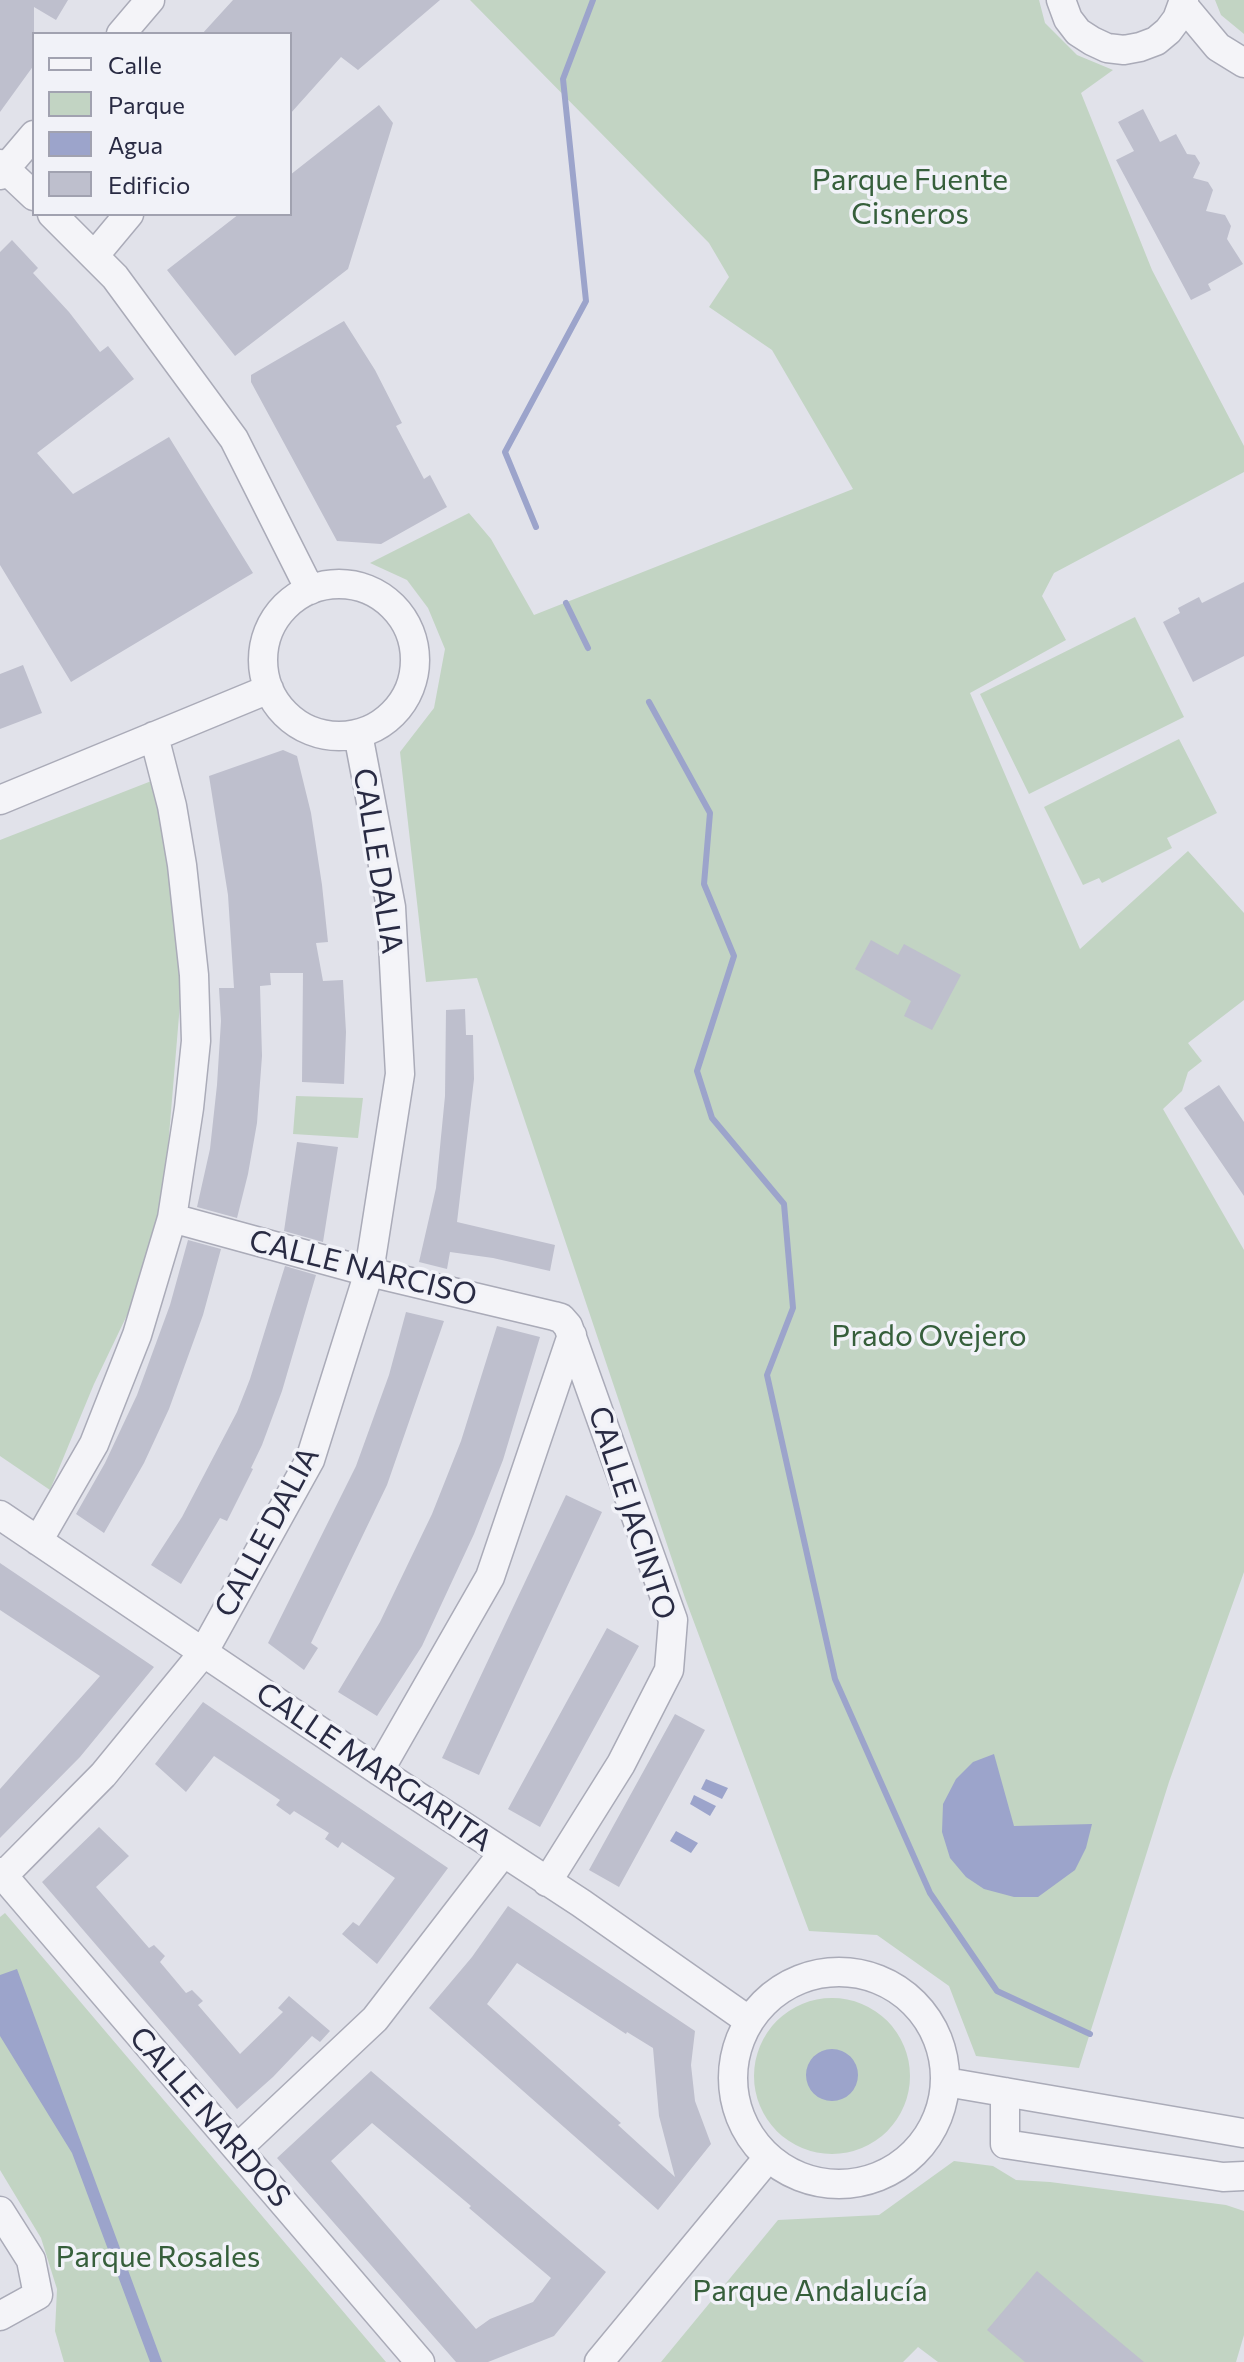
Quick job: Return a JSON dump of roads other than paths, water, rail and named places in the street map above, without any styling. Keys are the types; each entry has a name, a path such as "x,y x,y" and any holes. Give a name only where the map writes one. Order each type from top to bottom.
{"street":[{"path":"123,32 150,0"},
{"path":"1061,0 1068,19 1078,32 1107,48 1124,50 1156,41 1183,39 1218,47 1244,63"},
{"path":"1156,41 1168,31 1184,2 1218,47"},
{"path":"32,137 2,169 32,194"},
{"path":"58,216 115,277 234,439 310,590"},
{"path":"94,256 127,216"},
{"path":"331,585 353,585 374,593 392,605 405,622 413,643 415,664 411,686 399,707 380,724 358,734 331,735 305,728 289,718 277,705 269,689 263,666 265,643 274,620 290,603 310,590 331,585"},
{"path":"0,800 269,689"},
{"name":"CALLE DALIA","path":"1,1876 103,1775 203,1653 310,1460 369,1272 400,1074 391,907 358,734"},
{"path":"38,1541 94,1444 137,1335 172,1218 196,1041 194,975 182,865 172,806 154,736"},
{"name":"CALLE NARCISO","path":"172,1218 563,1325"},
{"path":"379,1771 490,1577 539,1431 563,1325"},
{"name":"CALLE JACINTO","path":"547,1882 621,1764 669,1670 673,1620 597,1405 563,1325"},
{"path":"539,1431 565,1392 578,1391 597,1405"},
{"name":"CALLE MARGARITA","path":"0,1515 748,2020"},
{"path":"238,2148 375,2019 503,1853"},
{"name":"CALLE NARDOS","path":"1,1876 420,2362"},
{"path":"816,1973 859,1973 898,1988 924,2013 941,2046 946,2082 937,2120 916,2153 884,2176 847,2186 804,2180 767,2159 738,2118 732,2068 748,2020 778,1990 816,1973"},
{"path":"946,2082 1244,2132 1244,2160"},
{"path":"1005,2092 1005,2144 1223,2177 1244,2176"},
{"path":"599,2362 767,2159"},
{"path":"0,2211 31,2260 38,2295 0,2316"}],"water":[{"path":"994,1754 1014,1826 1092,1824 1086,1848 1075,1870 1038,1897 1014,1897 984,1889 966,1877 950,1858 942,1832 943,1804 956,1779 973,1762"},
{"path":"706,1779 728,1788 722,1799 701,1789"},
{"path":"694,1795 716,1806 710,1816 690,1804"},
{"path":"676,1831 698,1843 691,1853 670,1841"},
{"path":"17,1969 162,2362 150,2362 72,2153 0,2036 0,1975"},
{"path":"832,2049 851,2056 858,2075 851,2094 832,2101 813,2094 806,2075 813,2056"}],"waterway":[{"path":"536,527 505,452 586,301 563,79 593,0"},
{"path":"566,603 588,648"},
{"path":"649,702 710,813 704,884 734,956 697,1071 712,1118 784,1204 793,1308 767,1375 835,1679 930,1893 997,1991 1090,2034"}],"park label":[{"name":"Parque Fuente Cisneros","path":"910,197"},
{"name":"Prado Ovejero","path":"929,1336"},
{"name":"Parque Rosales","path":"158,2257"},
{"name":"Parque Andalucía","path":"810,2291"}]}
